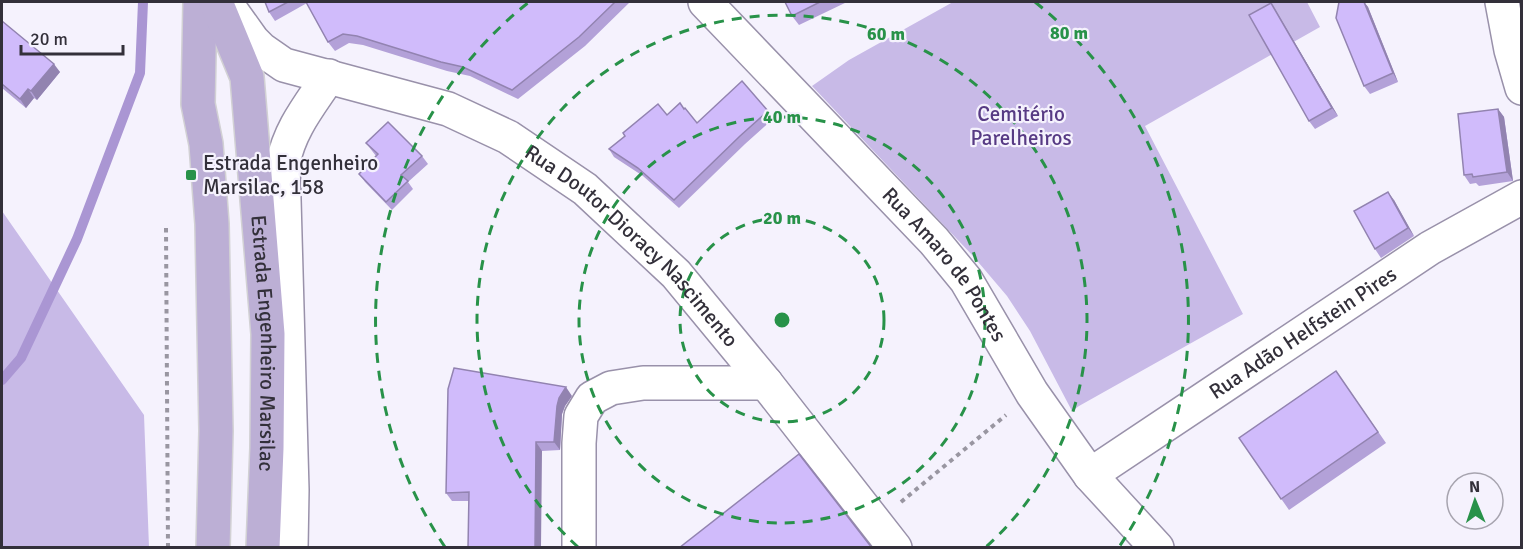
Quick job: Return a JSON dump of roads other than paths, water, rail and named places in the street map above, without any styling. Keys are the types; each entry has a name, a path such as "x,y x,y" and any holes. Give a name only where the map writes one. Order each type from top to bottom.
{"main road":[{"path":"200,2 198,104 206,144 212,224 216,431 213,548"},
{"name":"Estrada Engenheiro Marsilac","path":"216,2 247,77 269,168 267,448 263,548"},
{"path":"198,104 218,85 247,77"},
{"path":"206,144 214,157 229,169 269,168"}],"street":[{"path":"225,2 261,49 284,65"},
{"name":"Rua Amaro de Pontes","path":"705,2 947,257 966,280 1032,393 1090,475 1157,548"},
{"path":"1502,2 1521,88"},
{"path":"247,77 284,65"},
{"name":"Rua Doutor Dioracy Nascimento","path":"284,65 448,109 508,137 585,189 676,274 766,383 885,536"},
{"path":"291,548 292,490 269,168 286,148 296,124 329,76"},
{"name":"Rua Adão Helfstein Pires","path":"1090,475 1430,248 1521,196"},
{"path":"579,548 581,416 592,398 611,388 643,382 766,383"}],"waterway":[{"path":"2,380 21,358 77,239 140,73 143,2"}],"place":[{"name":"Estrada Engenheiro Marsilac, 158","path":"191,175"}],"park label":[{"name":"Cemitério Parelheiros","path":"1021,126"}]}
